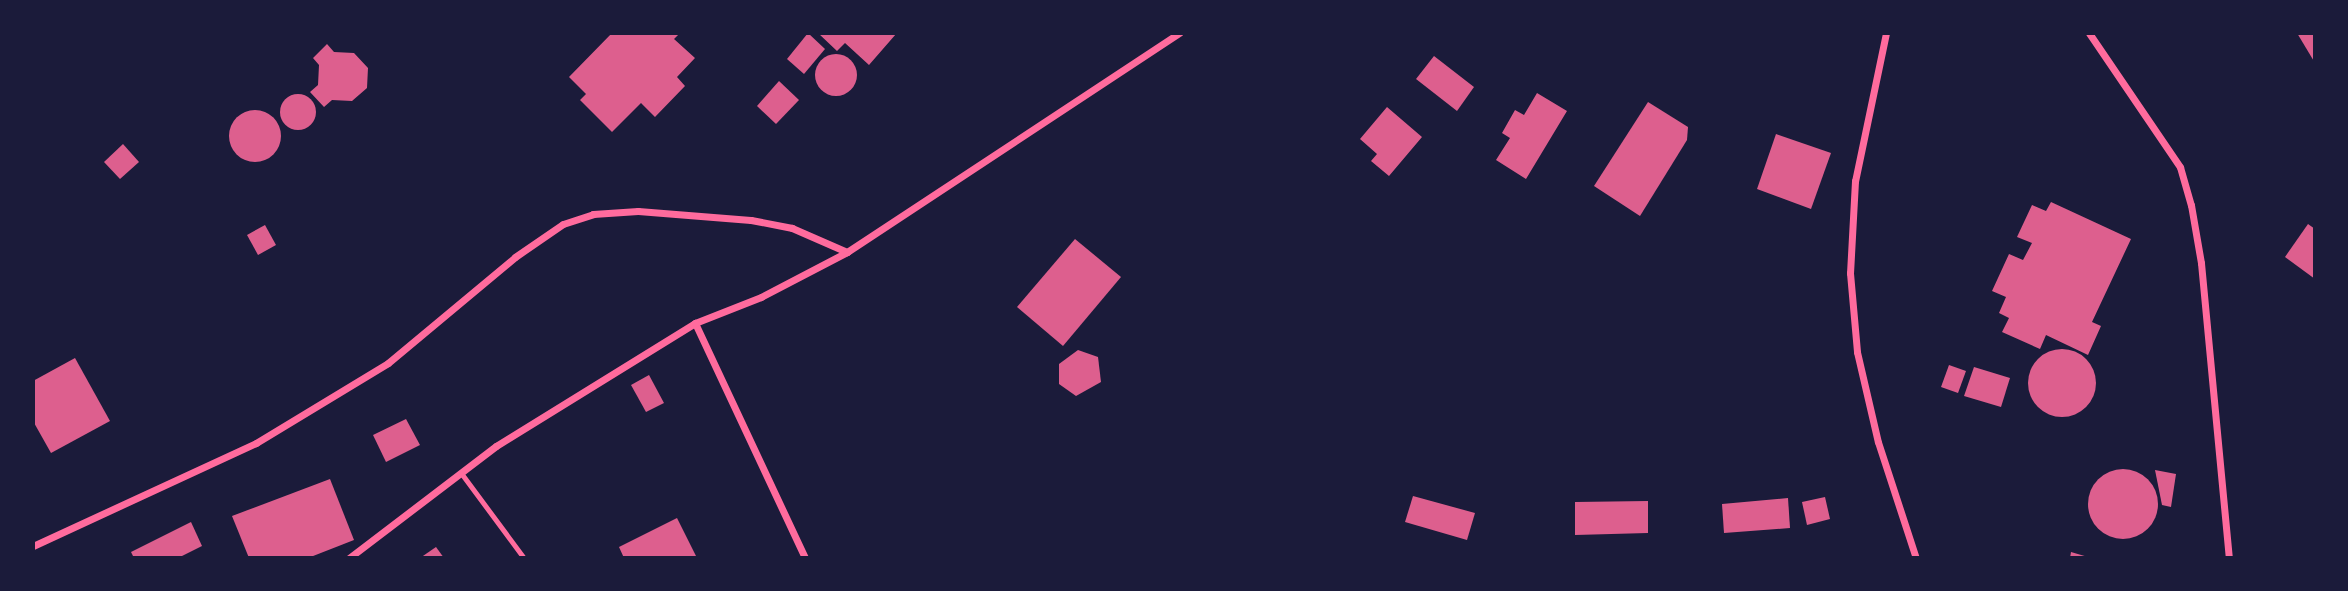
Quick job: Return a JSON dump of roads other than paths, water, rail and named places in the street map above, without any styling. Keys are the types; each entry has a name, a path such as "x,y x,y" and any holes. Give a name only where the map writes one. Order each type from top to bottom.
{"street":[{"path":"349,558 496,446 695,323 761,297 847,252 1180,33"},
{"path":"1886,33 1855,181 1850,273 1857,352 1878,442 1916,558"},
{"path":"2089,33 2180,167 2191,205 2201,263 2229,558"},
{"path":"33,546 256,443 289,423 388,362 515,257 563,224 593,214 638,211 751,220 792,228 847,252"},
{"path":"695,323 805,558"}],"lane":[{"path":"461,473 524,558"}]}
